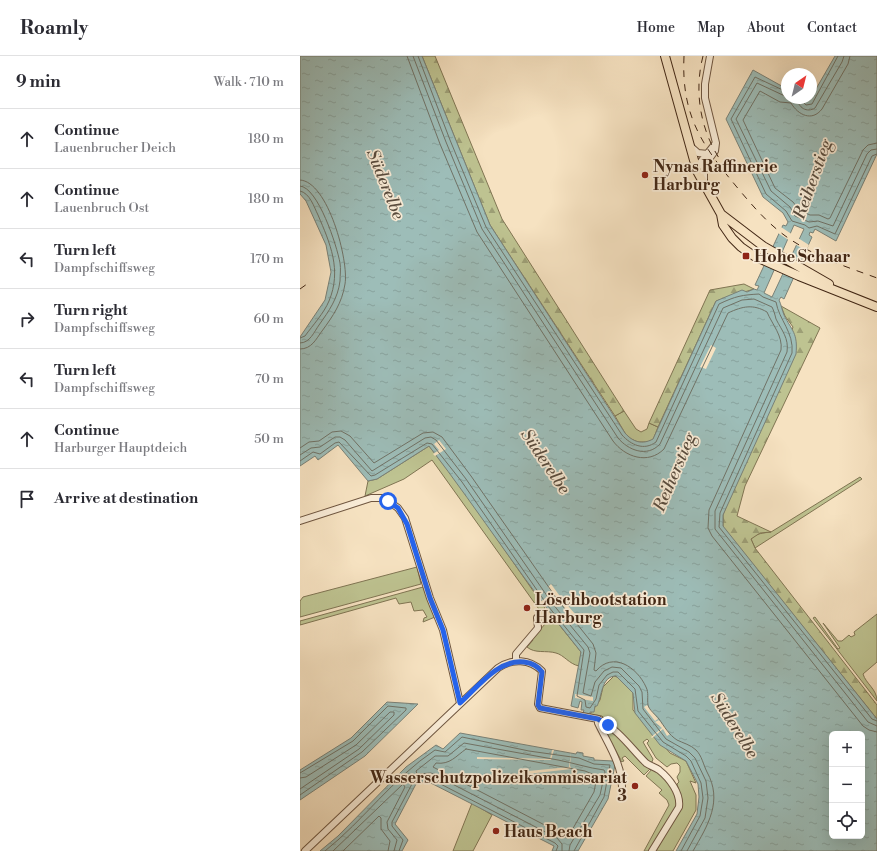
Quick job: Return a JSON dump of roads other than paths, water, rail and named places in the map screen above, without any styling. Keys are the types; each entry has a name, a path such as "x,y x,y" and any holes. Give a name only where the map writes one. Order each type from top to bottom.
{"main road":[{"path":"665,56 688,142 699,165 704,185 721,214 723,225 736,243 748,252 799,276 877,306"},
{"path":"721,214 743,232 767,248 841,291"}],"street":[{"path":"699,165 713,154 716,143 705,98 705,84 710,56"},
{"path":"688,142 696,152 708,154"},
{"path":"699,165 716,143"},
{"path":"699,165 704,185"},
{"path":"300,521 366,498 376,498 388,501 398,508 405,518 430,598 445,635 460,703"},
{"path":"516,661 516,654 538,628 537,618"},
{"path":"308,850 498,668 516,661 532,663 542,671 539,707 598,719 616,732 647,764 660,770 672,784 677,793 679,807 652,851"},
{"path":"598,719 598,723 619,766 622,777 622,787"}],"water":[{"path":"300,56 422,56 490,225 625,433 631,439 638,442 649,441 653,439 716,301 742,290 747,292 754,289 757,290 759,286 755,285 783,225 786,226 788,222 783,213 763,197 726,119 753,70 781,86 781,104 817,104 817,87 835,56 877,56 877,154 836,241 815,229 813,233 810,232 809,235 812,237 784,299 781,297 779,300 784,315 795,337 796,354 723,515 723,526 877,719 877,851 676,851 697,814 699,797 698,784 686,761 660,745 635,713 633,693 616,676 607,679 599,702 597,706 595,706 594,712 590,712 590,714 583,713 584,710 581,710 582,702 580,701 578,708 571,706 581,652 542,602 429,446 377,479 368,481 338,445 318,460 315,456 300,466 300,337 325,300 331,272 326,245 306,201 300,194","holes":["794,225 804,229 772,297 764,293"]},
{"path":"387,702 418,704 365,756 300,800 300,770 351,738"},
{"path":"460,733 576,754 577,752 583,753 583,756 594,758 594,760 613,761 615,765 608,799 578,851 552,851 554,846 427,781 416,784 395,824 408,840 402,851 320,851 338,836 406,767 436,745 443,749"}],"railway":[{"path":"684,56 686,97 697,130 705,145 747,199 773,226 796,243 825,258 877,278"},
{"path":"703,56 699,82 700,109 707,134 719,158"},
{"path":"300,289 307,284"}],"place":[{"name":"Nynas Raffinerie Harburg","path":"645,175"},
{"name":"Hohe Schaar","path":"746,256"},
{"name":"Löschbootstation Harburg","path":"527,608"},
{"name":"Wasserschutzpolizeikommissariat 3","path":"635,786"},
{"name":"Haus Beach","path":"496,831"}],"water label":[{"name":"Reiherstieg","path":"812,179"},
{"name":"Süderelbe","path":"386,184"},
{"name":"Süderelbe","path":"546,461"},
{"name":"Reiherstieg","path":"674,472"},
{"name":"Süderelbe","path":"735,725"}]}
